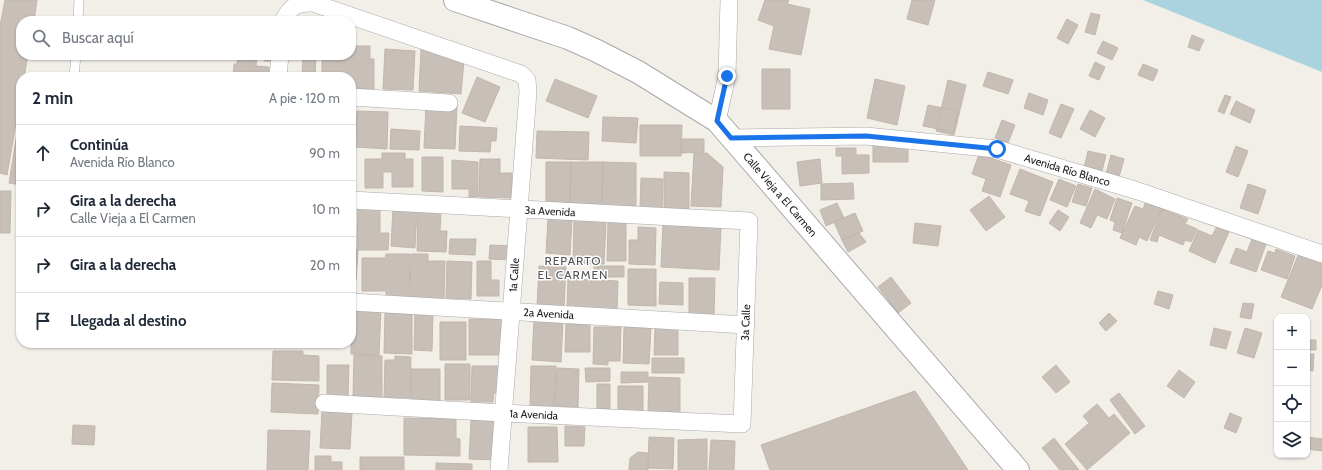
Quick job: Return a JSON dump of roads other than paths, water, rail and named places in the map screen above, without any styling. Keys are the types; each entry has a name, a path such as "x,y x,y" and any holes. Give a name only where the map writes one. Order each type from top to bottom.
{"street":[{"name":"Calle Vieja a El Carmen","path":"455,0 568,38 595,50 644,75 717,121 774,185 1018,470"},
{"path":"717,121 727,76 729,0"},
{"name":"1a Calle","path":"286,16 289,9 300,2 313,2 354,16"},
{"name":"1a Calle","path":"356,17 514,71 521,74 527,80 528,92 499,470"},
{"path":"278,72 280,60"},
{"path":"356,97 449,103"},
{"name":"Avenida Río Blanco","path":"731,138 866,136 997,149 1135,190 1322,254"},
{"name":"3a Avenida","path":"356,200 749,221"},
{"name":"3a Calle","path":"742,424 749,221"},
{"name":"2a Avenida","path":"356,302 511,310 746,325"},
{"name":"1a Avenida","path":"324,403 503,414 742,424"}],"lane":[{"path":"78,16 79,0"},
{"path":"74,72 76,60"}],"water":[{"path":"1143,0 1322,0 1322,72"}],"district":[{"name":"REPARTO EL CARMEN","path":"573,268"}]}
